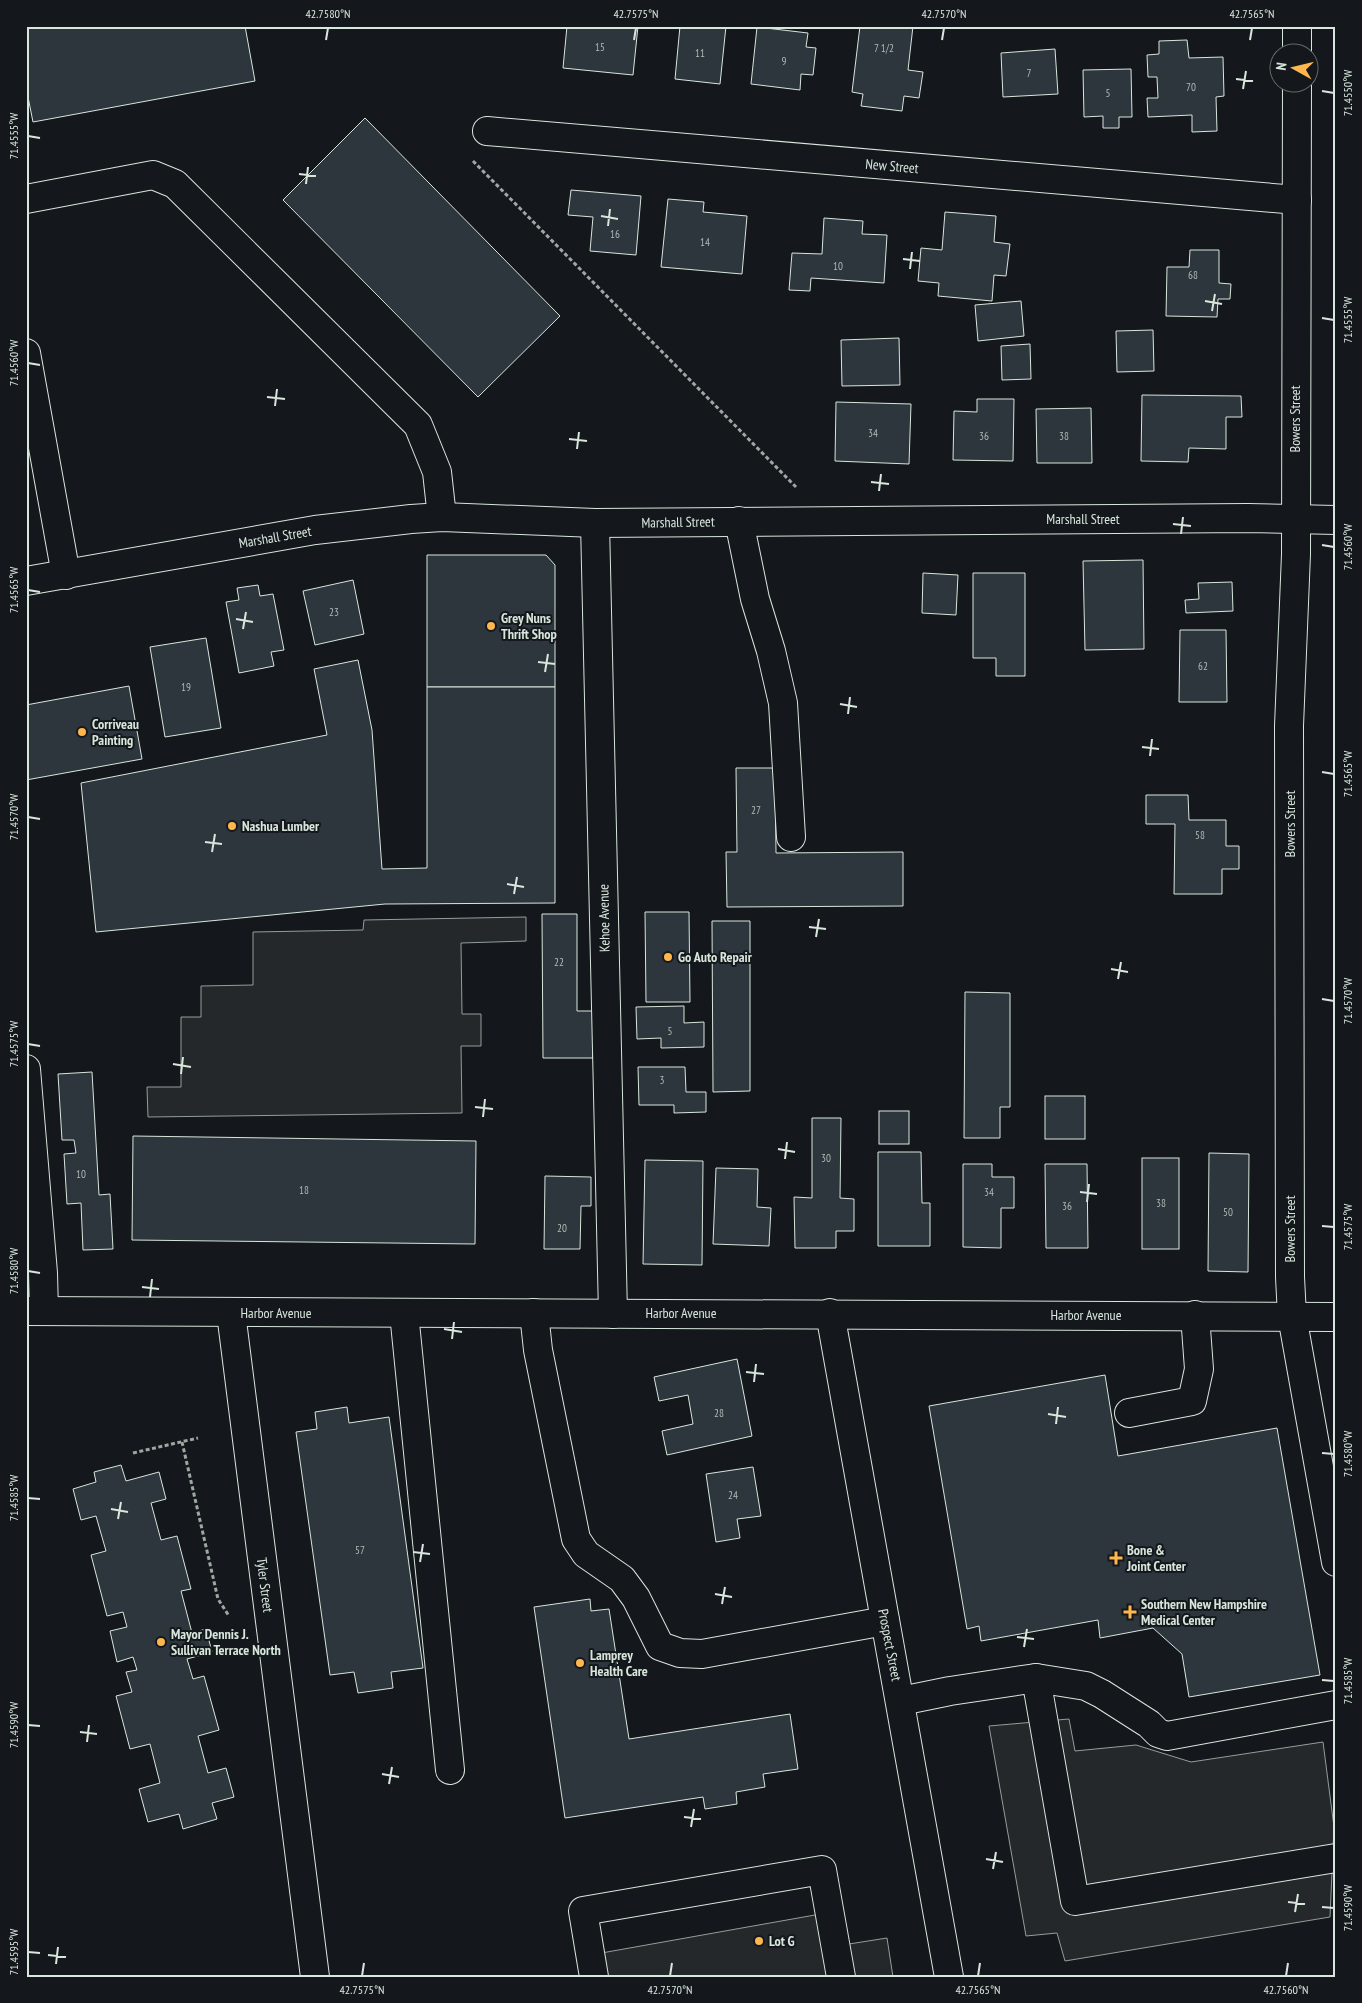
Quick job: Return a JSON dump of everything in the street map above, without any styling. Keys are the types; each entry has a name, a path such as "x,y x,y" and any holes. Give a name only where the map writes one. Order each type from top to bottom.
{"street":[{"path":"1297,26 1297,42"},
{"name":"Bowers Street","path":"1297,92 1296,519 1289,726 1290,1276 1292,1316 1327,1464 1336,1562"},
{"name":"New Street","path":"487,131 1297,200"},
{"path":"26,199 153,174 175,184 418,425 437,472 442,517"},
{"path":"26,353 36,472 66,575"},
{"name":"Marshall Street","path":"26,581 350,524 442,517 595,523 1336,520"},
{"path":"739,521 755,599 771,651 782,703 791,837"},
{"name":"Kehoe Avenue","path":"595,523 613,1314"},
{"path":"26,1069 43,1273 35,1311"},
{"name":"Harbor Avenue","path":"35,1311 613,1314 830,1313 1336,1317"},
{"name":"Tyler Street","path":"231,1313 315,1977"},
{"path":"404,1313 450,1770"},
{"path":"534,1313 538,1350 576,1539 586,1554 622,1579 636,1598 660,1646 680,1653 702,1654 885,1621"},
{"name":"Prospect Street","path":"830,1313 949,1977"},
{"path":"1129,1413 1192,1401 1199,1369 1196,1315"},
{"path":"1036,1678 1075,1900 1336,1858"},
{"path":"901,1701 950,1690 1036,1678 1086,1686 1149,1724 1158,1733 1167,1736 1336,1705"},
{"path":"594,1977 582,1911 822,1870 841,1977"}],"path":[{"path":"469,158 796,488"},
{"path":"133,1453 198,1438"},
{"path":"182,1442 218,1598 229,1616"}],"shaded area":[{"path":"526,917 526,941 461,943 462,1014 481,1014 481,1046 461,1046 462,1113 148,1117 147,1087 181,1087 181,1017 201,1017 201,986 253,985 253,932 363,930 364,920"},
{"path":"1069,1719 1075,1751 1136,1745 1191,1762 1323,1742 1334,1827 1330,1917 1065,1961 1057,1933 1026,1936 989,1726"},
{"name":"Lot G","path":"843,1910 849,1944 887,1938 893,1977 582,1977 579,1957"}],"building":[{"path":"26,26 245,26 255,81 33,122 26,87"},
{"path":"567,26 638,26 633,75 563,68"},
{"path":"680,26 726,26 720,84 675,79"},
{"path":"860,26 913,26 908,70 923,72 919,98 904,96 902,111 861,106 863,94 852,92"},
{"path":"757,27 808,33 806,47 816,48 813,75 801,74 800,90 751,84"},
{"path":"1187,40 1189,58 1223,57 1224,96 1216,97 1217,131 1192,132 1192,115 1148,117 1147,98 1158,98 1157,77 1148,77 1147,55 1159,54 1159,41"},
{"path":"1055,49 1058,94 1003,97 1001,53"},
{"path":"1131,69 1132,117 1119,117 1119,128 1103,128 1103,116 1084,117 1083,70"},
{"path":"365,118 560,316 478,397 283,200"},
{"path":"571,190 641,196 636,255 590,251 593,217 568,215"},
{"path":"668,199 704,202 703,212 747,216 742,274 661,267"},
{"path":"945,212 996,216 994,242 1010,244 1006,276 994,275 992,301 938,296 939,283 918,281 921,248 942,250"},
{"path":"824,218 863,221 862,234 887,235 884,283 811,278 810,291 789,290 792,253 822,254"},
{"path":"1190,250 1219,250 1219,283 1231,284 1230,299 1218,299 1217,317 1166,316 1167,267 1189,267"},
{"path":"1021,301 1024,336 978,341 975,305"},
{"path":"1153,330 1154,371 1117,372 1116,331"},
{"path":"899,338 900,385 842,386 841,340"},
{"path":"1030,344 1031,379 1002,380 1001,346"},
{"path":"1142,395 1241,396 1242,417 1226,417 1226,449 1189,448 1188,462 1141,461"},
{"path":"977,399 1014,399 1013,461 953,460 954,411 977,412"},
{"path":"836,402 911,404 909,464 835,461"},
{"path":"1091,408 1092,463 1037,463 1036,409"},
{"name":"Grey Nuns Thrift Shop","path":"427,555 546,555 555,565 555,687 427,687"},
{"path":"1143,560 1144,649 1085,650 1083,561"},
{"path":"923,573 958,575 956,615 922,613"},
{"path":"973,573 1025,573 1025,676 996,676 996,658 973,658"},
{"path":"353,580 364,634 315,645 303,591"},
{"path":"1232,582 1233,611 1186,613 1185,600 1199,599 1198,583"},
{"path":"258,585 260,596 273,594 284,650 271,652 274,666 239,673 226,602 239,600 237,588"},
{"path":"1180,630 1226,630 1227,702 1179,702"},
{"path":"206,638 221,728 165,737 150,647"},
{"name":"Nashua Lumber","path":"358,660 372,730 382,869 427,868 427,687 555,687 555,903 385,904 96,932 81,783 327,735 314,669"},
{"name":"Corriveau Painting","path":"129,686 142,759 26,780 26,705"},
{"path":"736,768 775,768 776,853 903,852 903,906 727,907 726,852 737,852"},
{"path":"1146,795 1188,795 1189,820 1226,820 1226,846 1239,846 1239,869 1222,869 1222,894 1174,894 1175,824 1146,824"},
{"name":"Go Auto Repair","path":"645,912 689,912 690,1002 646,1002"},
{"path":"542,914 577,914 577,1011 593,1011 593,1058 543,1058"},
{"path":"712,921 750,921 750,1091 713,1092"},
{"path":"965,992 1010,993 1010,1107 1000,1107 1000,1138 964,1138"},
{"path":"684,1006 684,1023 704,1022 704,1047 661,1048 661,1038 637,1039 636,1007"},
{"path":"638,1067 685,1067 686,1092 706,1092 706,1112 674,1113 674,1105 639,1105"},
{"path":"92,1072 99,1195 110,1194 113,1249 83,1250 81,1203 67,1204 64,1154 76,1153 74,1140 62,1140 58,1074"},
{"path":"1045,1096 1085,1096 1085,1139 1045,1139"},
{"path":"879,1111 909,1111 909,1144 879,1144"},
{"path":"812,1118 841,1118 840,1198 854,1199 854,1231 836,1231 836,1248 795,1248 794,1197 812,1198"},
{"path":"133,1136 476,1141 475,1244 132,1240"},
{"path":"878,1152 921,1152 922,1203 930,1203 930,1246 878,1246"},
{"path":"1209,1153 1249,1154 1248,1272 1208,1271"},
{"path":"1142,1158 1179,1158 1179,1249 1142,1249"},
{"path":"645,1160 703,1161 702,1265 643,1264"},
{"path":"963,1164 992,1164 992,1177 1014,1177 1014,1208 1001,1208 1001,1248 963,1247"},
{"path":"1045,1164 1087,1164 1088,1248 1046,1248"},
{"path":"716,1168 758,1169 757,1207 771,1208 769,1246 713,1244"},
{"path":"545,1176 591,1177 591,1206 581,1206 580,1249 544,1249"},
{"path":"737,1359 752,1436 667,1455 662,1431 693,1424 688,1395 659,1401 654,1377"},
{"path":"1105,1375 1118,1456 1277,1428 1320,1675 1189,1697 1182,1654 1153,1628 1100,1638 1098,1620 981,1641 979,1626 967,1629 929,1406"},
{"path":"347,1407 349,1423 389,1417 423,1668 391,1672 393,1688 358,1693 354,1672 330,1675 296,1432 317,1429 315,1412"},
{"name":"Mayor Dennis J. Sullivan Terrace North","path":"121,1465 126,1481 159,1472 166,1499 151,1503 161,1540 177,1536 191,1589 181,1591 192,1633 206,1629 212,1652 187,1659 193,1679 204,1676 219,1730 198,1736 208,1773 226,1768 234,1797 212,1803 217,1819 183,1829 179,1814 148,1822 139,1789 160,1783 150,1744 130,1749 116,1696 132,1692 126,1672 137,1670 133,1657 117,1662 110,1631 127,1627 123,1612 107,1616 91,1555 106,1551 96,1516 81,1520 73,1489 96,1482 94,1472"},
{"path":"753,1467 761,1516 737,1519 740,1538 716,1542 706,1474"},
{"name":"Lamprey Health Care","path":"590,1599 591,1611 609,1609 629,1739 790,1714 798,1769 763,1774 765,1787 736,1792 737,1804 705,1809 703,1797 565,1818 534,1607"}],"place":[{"name":"Grey Nuns Thrift Shop","path":"491,626"},
{"name":"Corriveau Painting","path":"82,732"},
{"name":"Nashua Lumber","path":"232,826"},
{"name":"Go Auto Repair","path":"668,957"},
{"name":"Bone & Joint Center","path":"1116,1558"},
{"name":"Southern New Hampshire Medical Center","path":"1130,1612"},
{"name":"Mayor Dennis J. Sullivan Terrace North","path":"161,1642"},
{"name":"Lamprey Health Care","path":"580,1663"},
{"name":"Lot G","path":"759,1941"}]}
